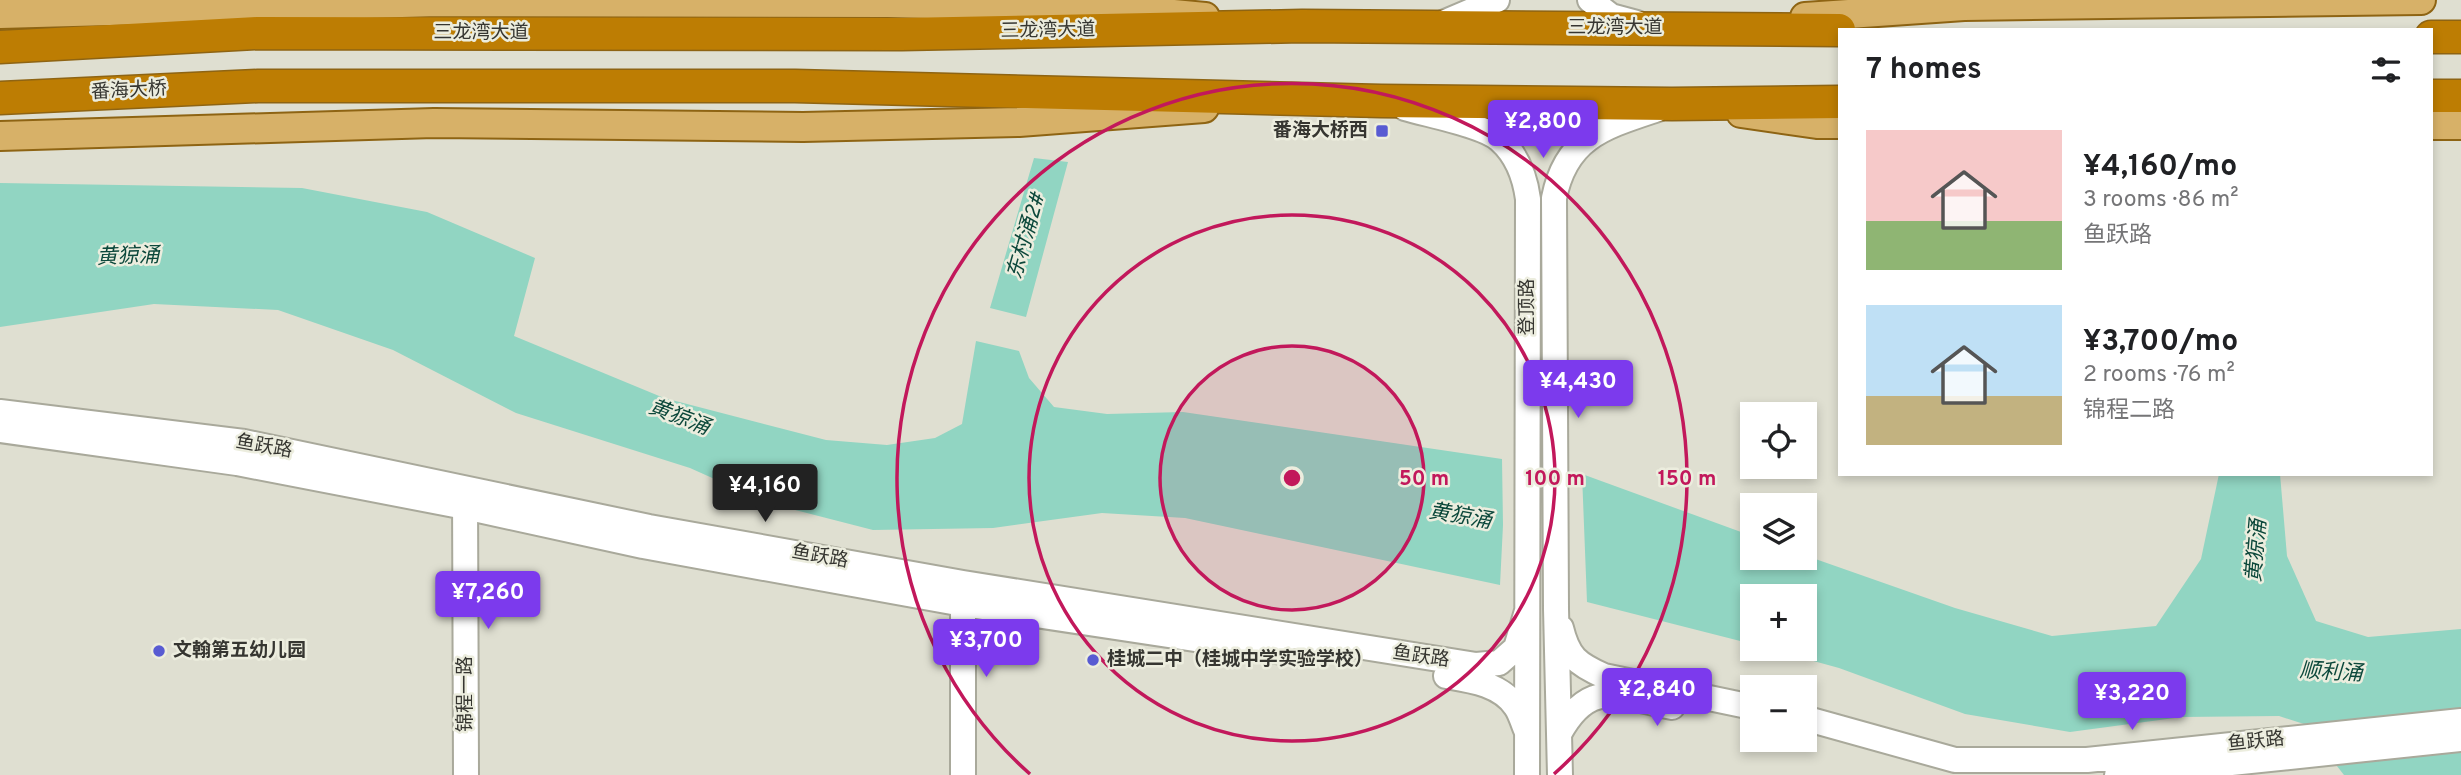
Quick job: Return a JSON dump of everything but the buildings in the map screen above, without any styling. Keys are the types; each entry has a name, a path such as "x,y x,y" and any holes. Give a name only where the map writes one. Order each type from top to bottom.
{"highway":[{"name":"三龙湾大道","path":"0,46 257,33 902,34 1302,26 1838,30"},
{"path":"2433,37 2461,37"},
{"name":"番海大桥","path":"0,98 258,86 795,86 1330,100"},
{"path":"2433,96 2461,96"},
{"path":"1330,100 1672,104 1838,102"}],"main road":[{"path":"1658,28 1964,6 2421,0"},
{"path":"0,14 438,2 874,3 1122,9 1302,26"},
{"path":"0,46 29,13"},
{"path":"0,136 433,123 803,128 1019,122 1330,100"},
{"path":"1672,104 1816,124 1838,124"},
{"path":"0,123 34,135"},
{"path":"2433,125 2461,125"}],"street":[{"path":"1434,27 1497,0"},
{"path":"1590,0 1611,16 1658,28"},
{"name":"登顶路","path":"1381,101 1474,128 1499,139 1525,179 1528,199 1527,775"},
{"name":"登顶路","path":"1560,775 1556,609 1554,198 1568,158 1589,137 1623,121 1672,104"},
{"path":"1528,199 1538,183 1545,182 1551,188 1554,198"},
{"name":"鱼跃路","path":"0,412 244,442 465,497 643,546 1476,665 1499,663 1516,648 1527,611"},
{"name":"鱼跃路","path":"0,430 465,497"},
{"name":"锦程一路","path":"465,497 466,775"},
{"path":"963,593 963,775"},
{"name":"鱼跃路","path":"963,593 1477,681 1498,690 1515,705 1527,733"},
{"path":"1556,609 1566,649 1581,665 1604,676 1740,704"},
{"path":"1559,734 1569,715 1586,701 1605,694 1740,722"},
{"name":"鱼跃路","path":"1817,722 1955,760 2087,760 2461,721"},
{"path":"1817,739 1946,775"},
{"name":"鱼跃路","path":"2117,775 2461,739"}],"water":[{"name":"东村涌2#","path":"1034,158 1068,162 1026,317 990,308"},
{"name":"黄猄涌","path":"0,183 302,188 427,212 535,258 514,336 664,398 826,440 887,445 935,438 962,424 976,341 1019,351 1029,378 1054,407 1107,414 1183,412 1502,459 1500,585 1185,518 1102,513 993,528 873,530 768,503 690,468 516,413 393,350 278,310 154,304 0,327"},
{"path":"1582,474 1740,532 1740,570 1817,570 1817,560 1955,608 2052,636 2156,626 2201,559 2219,476 2280,476 2287,556 2316,621 2368,637 2461,629 2461,775 2344,775 2304,724 2279,716 2182,717 2070,732 1965,714 1814,661 1817,661 1817,584 1740,584 1740,641 1587,602"}],"place":[{"name":"番海大桥西","path":"1382,131"},
{"name":"文翰第五幼儿园","path":"159,651"},
{"name":"桂城二中（桂城中学实验学校）","path":"1093,660"}],"water label":[{"name":"顺利涌","path":"2331,673"}]}
